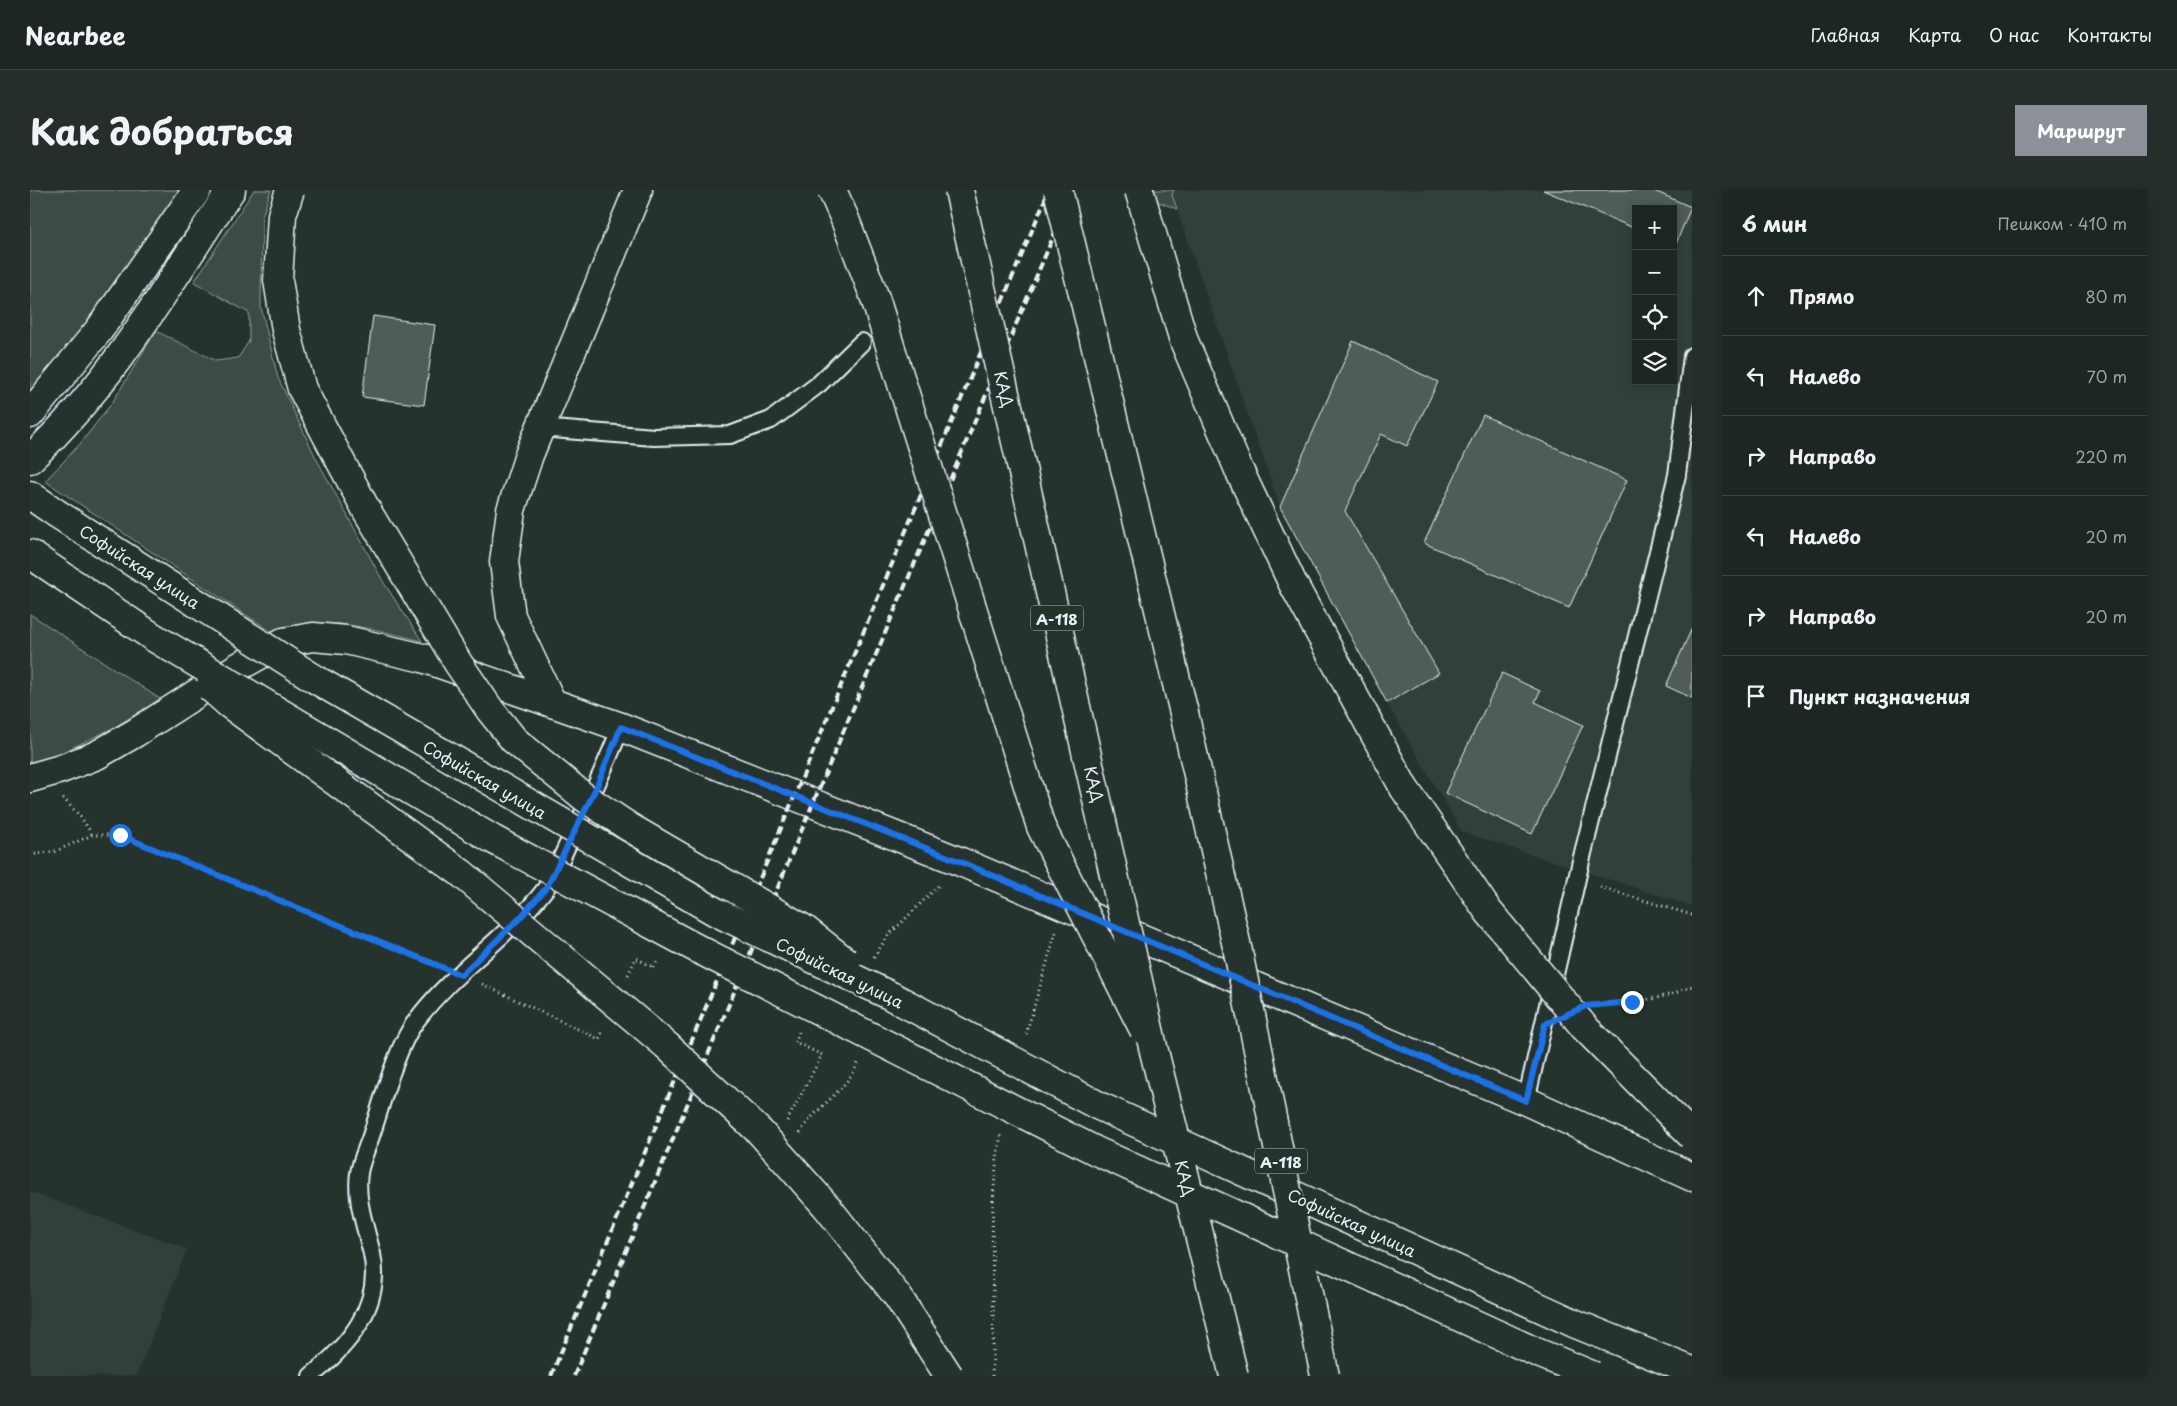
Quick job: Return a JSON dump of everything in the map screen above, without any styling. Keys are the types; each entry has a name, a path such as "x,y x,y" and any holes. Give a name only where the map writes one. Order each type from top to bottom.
{"main road":[{"path":"30,414 100,330 197,190"},
{"path":"30,459 59,432 120,356 230,190"},
{"path":"290,190 282,215 278,280 286,330 302,389 367,511 458,663 490,710 514,740 584,797 630,827 804,929 891,996"},
{"path":"552,703 510,616 504,562 511,510 540,428 638,190"},
{"path":"832,190 875,298 1041,826 1153,1047"},
{"name":"КАД","path":"959,190 1153,1047 1234,1376"},
{"name":"А-118","path":"1058,190 1238,947 1325,1376"},
{"path":"1139,190 1184,340 1239,470 1292,582 1404,788 1488,911 1585,1028 1692,1136"},
{"name":"Софийская улица","path":"30,495 315,679 532,807 716,912 891,996 1099,1106 1576,1324 1692,1371"},
{"path":"30,554 153,637 494,840 696,948 1096,1151 1536,1352 1594,1376"},
{"path":"153,637 229,704 461,873 666,1045 760,1132 827,1207 898,1297 948,1376"},
{"path":"30,778 62,769 97,754 135,733 238,666 283,642 313,637 346,640 423,658 621,727 970,866 1526,1101 1692,1177"}],"lane":[{"path":"540,428 654,436 730,435 771,420 819,384 862,342"},
{"path":"1526,1101 1577,880 1677,475 1692,356"},
{"path":"311,1376 334,1358 350,1340 363,1318 374,1275 359,1194 359,1172 389,1080 415,1022 436,998 519,919 547,887 597,786 621,727"}],"path":[{"path":"56,793 68,802 92,834"},
{"path":"30,855 56,851 92,834 120,835 392,945 599,1039 606,1024"},
{"path":"1577,880 1692,916"},
{"path":"1600,1004 1632,1002 1669,996 1692,986"},
{"path":"782,1129 822,1055 795,1042"}],"shaded area":[{"path":"30,190 182,190 145,248 30,397"},
{"path":"254,190 271,190 262,216 261,307 278,378 316,458 384,583 422,641 361,627 330,624 299,625 272,632 45,481 80,444 112,403 156,331 216,361 238,358 249,341 249,313 194,282"},
{"path":"1128,190 1174,190 1172,195 1177,209"},
{"path":"1174,190 1692,190 1692,906 1462,832 1387,703 1280,507 1172,195"},
{"path":"30,614 160,699 115,727 38,764 30,765"},
{"path":"30,1192 187,1249 136,1376 30,1376"}],"building":[{"path":"1543,190 1652,190 1691,207 1677,241 1677,205 1632,205 1632,227"},
{"path":"373,316 435,325 424,405 362,397"},
{"path":"1353,341 1438,382 1407,446 1381,434 1345,511 1439,673 1387,703 1280,507"},
{"path":"1483,415 1627,480 1569,608 1424,543"},
{"path":"1692,628 1692,698 1666,686"},
{"path":"1502,673 1540,691 1535,702 1583,725 1532,834 1445,793"}],"railway":[{"path":"551,1376 1049,190"},
{"path":"574,1376 813,803 1073,190"}],"route":[{"path":"120,835 461,975 519,919 547,887 597,786 621,727 793,797 813,803 961,862 1526,1101 1545,1024 1568,1012 1586,1006 1632,1002"}]}
